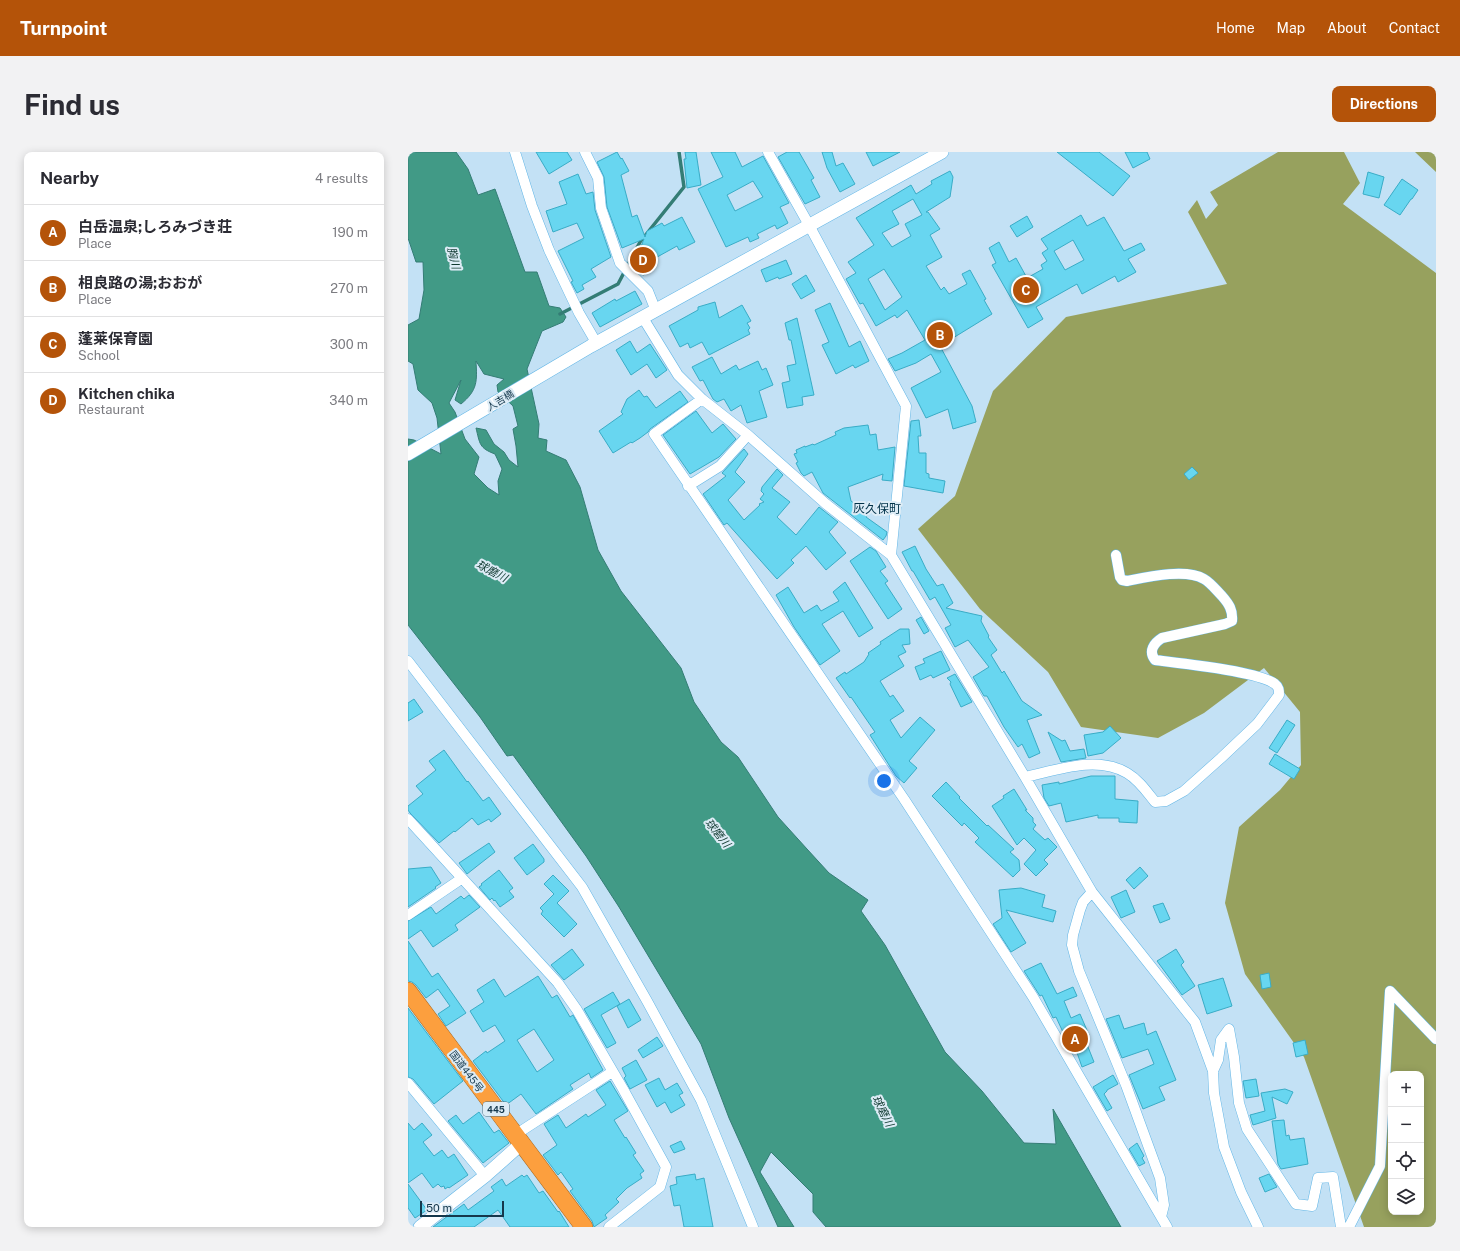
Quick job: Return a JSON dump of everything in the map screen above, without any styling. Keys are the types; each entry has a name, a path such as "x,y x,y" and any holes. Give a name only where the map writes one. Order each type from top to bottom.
{"highway":[{"name":"国道445号","path":"408,991 584,1227"}],"street":[{"path":"515,152 532,206 549,250 594,345"},
{"path":"585,152 598,178 600,208 620,263 648,291 656,311"},
{"path":"768,152 906,406 891,555"},
{"name":"人吉橋","path":"408,454 594,345 942,152"},
{"path":"643,318 678,375 702,399 748,435 826,504 891,555 1026,777 1092,892 1194,1022 1213,1071 1214,1093 1224,1147 1241,1192 1258,1227"},
{"path":"702,399 654,434 688,486 904,799 1033,997 1167,1227"},
{"path":"688,486 720,466 748,435"},
{"path":"1026,777 1086,765 1109,766 1127,773 1141,784 1155,802 1166,801 1184,791 1257,724 1279,695 1279,690 1276,684 1253,675 1155,660 1152,657 1152,648 1154,643 1162,638 1226,624 1232,621 1233,612 1229,604 1204,578 1191,574 1160,575 1127,581 1122,580 1120,577 1116,555"},
{"path":"408,661 582,887 647,1001 700,1100 753,1227"},
{"path":"408,819 558,983 577,1010 666,1167 660,1187 610,1227"},
{"path":"408,915 462,879"},
{"path":"1092,892 1083,902 1072,935 1072,945 1079,970 1126,1085 1160,1178 1164,1205 1161,1217"},
{"path":"1349,1227 1380,1166 1390,991 1436,1039"},
{"path":"1213,1071 1218,1060 1221,1040 1229,1029 1239,1103 1247,1129 1296,1204 1312,1206 1318,1178 1333,1177 1340,1227"},
{"path":"420,1227 485,1176 518,1139 612,1072"},
{"path":"408,1082 485,1176"}],"shaded area":[{"path":"1278,152 1344,152 1360,183 1343,204 1436,273 1436,1227 1364,1227 1304,1057 1245,974 1225,903 1239,827 1280,790 1301,765 1300,712 1264,668 1204,713 1158,738 1081,727 1048,672 980,609 918,529 955,496 993,391 1066,317 1227,284 1188,212 1197,200 1206,219 1218,205 1210,192"},
{"path":"1415,152 1436,152 1436,172"}],"water":[{"path":"408,152 456,152 468,169 478,195 495,189 525,272 537,272 549,306 560,308 566,317 563,322 542,331 527,369 539,424 538,438 547,440 546,451 566,460 580,487 598,550 621,591 681,668 694,702 721,742 738,757 778,817 829,873 868,900 861,911 885,945 945,1052 982,1091 1024,1143 1056,1144 1053,1109 1121,1227 826,1227 813,1212 813,1194 771,1152 760,1172 794,1227 778,1227 729,1118 701,1044 619,907 586,856 513,755 507,756 480,717 408,625 408,439 414,440 441,454 437,418 432,403 418,390 413,364 408,361 408,325 419,319 424,290 423,262 416,262 408,238","holes":["476,361 484,374 504,379 497,385 498,392 513,406 518,426 513,429 518,467 494,444 486,430 476,428 481,445 486,450 495,454 502,469 498,481 499,495 488,488 474,474 479,457 465,439 455,412 449,403 461,380 455,400 461,404 471,394 476,380"]}],"building":[{"path":"536,152 567,152 572,160 549,174"},
{"path":"617,152 629,171 621,175 632,217 637,215 645,237 647,231 662,223 664,226 682,217 695,242 679,250 677,246 650,261 644,275 640,274 633,267 644,239 622,248 607,207 604,177 597,162"},
{"path":"685,152 696,152 701,185 687,188 684,159 686,159"},
{"path":"711,152 735,152 742,167 763,156 789,203 780,207 788,223 777,229 775,225 757,234 759,238 750,242 748,237 726,247 698,189 723,177","holes":["753,181 763,197 735,211 727,195"]},
{"path":"787,152 799,152 814,178 811,180 820,197 805,204 778,157"},
{"path":"822,152 832,152 836,166 843,163 855,184 840,192 827,168"},
{"path":"866,152 900,152 873,166"},
{"path":"1057,152 1099,152 1130,176 1113,196"},
{"path":"1125,152 1147,152 1150,159 1133,168"},
{"path":"950,171 953,177 950,197 926,212 928,212 940,229 930,235 942,257 926,266 941,290 944,287 949,294 967,284 962,274 970,270 986,299 984,300 992,314 940,346 972,406 976,422 953,429 948,409 926,418 911,388 941,372 931,354 916,363 895,371 888,359 925,340 907,310 897,318 895,315 876,326 863,303 860,304 846,279 856,273 848,262 874,245 856,218 911,185 916,194 932,184 931,181","holes":["913,199 922,215 905,224 911,236 892,247 882,233 899,224 892,211","884,269 902,297 885,310 868,279"]},
{"path":"1368,172 1384,177 1379,198 1363,194"},
{"path":"578,174 586,194 593,192 595,210 611,257 591,269 596,277 582,285 584,289 577,293 571,282 573,281 558,251 584,238 577,223 553,232 546,211 567,204 559,182"},
{"path":"1402,179 1418,190 1400,215 1384,205"},
{"path":"1081,215 1087,226 1104,217 1124,251 1141,243 1145,250 1128,259 1136,272 1118,282 1115,276 1082,294 1077,284 1036,307 1043,319 1028,328 992,265 996,263 989,248 999,242 1009,262 1016,258 1027,278 1043,269 1041,265 1047,261 1042,253 1048,249 1041,239","holes":["1073,240 1084,260 1065,270 1054,251"]},
{"path":"1027,216 1033,227 1017,237 1010,226"},
{"path":"786,260 792,274 779,279 778,277 766,282 761,270"},
{"path":"806,275 815,291 801,299 792,284"},
{"path":"635,291 642,304 600,327 592,313 615,299 616,301"},
{"path":"715,302 719,318 742,305 751,321 747,323 750,328 748,330 750,334 709,355 702,342 690,348 688,343 680,347 669,326 698,310 698,307"},
{"path":"830,303 849,347 860,341 869,361 855,368 853,365 836,374 822,345 829,342 815,310"},
{"path":"797,318 814,395 802,397 803,405 787,408 782,383 790,381 787,366 796,364 791,340 789,340 785,323"},
{"path":"630,341 637,353 650,344 667,370 656,378 647,364 631,375 616,350"},
{"path":"712,357 721,374 736,365 739,370 758,361 762,370 766,368 773,385 759,391 767,417 747,423 741,405 731,411 724,399 717,402 713,399 703,380 700,381 692,367"},
{"path":"639,390 644,397 647,396 656,408 680,391 688,402 640,438 613,453 599,431 623,414 621,412 627,399"},
{"path":"696,411 712,433 723,424 736,439 719,457 690,474 663,435"},
{"path":"919,420 921,436 918,436 919,453 926,453 926,473 929,474 929,478 945,481 943,493 904,486 911,421"},
{"path":"868,425 870,435 876,434 878,450 895,447 892,481 882,480 883,474 848,487 851,501 868,514 866,517 887,532 883,540 823,493 812,472 804,476 796,463 798,462 794,454 797,453 796,450 805,446 814,445 836,435 835,432 844,428"},
{"path":"744,449 748,454 735,472 745,482 728,500 744,520 760,505 759,504 764,502 760,499 764,494 761,491 762,487 777,469 783,475 772,488 790,502 777,517 796,535 819,507 838,522 829,532 846,553 826,570 806,546 791,560 794,563 777,579 727,523 724,525 703,494 726,476 722,473"},
{"path":"1192,467 1198,473 1189,480 1184,474"},
{"path":"915,546 926,569 937,586 943,584 953,603 946,608 982,616 981,621 989,636 988,637 997,650 991,655 1002,673 1004,671 1022,701 1042,715 1027,720 1040,753 1029,758 1022,744 1018,747 1004,727 987,696 984,696 973,677 989,667 968,640 955,647 945,628 951,625 935,597 930,600 902,552"},
{"path":"870,547 876,551 886,567 880,571 888,581 885,583 902,609 888,619 850,561"},
{"path":"845,582 873,628 859,637 843,611 822,624 840,651 820,665 794,627 776,595 788,587 804,613 817,605 821,611 839,601 833,592"},
{"path":"921,617 929,631 924,634 916,620"},
{"path":"900,629 909,629 910,644 902,645 906,652 898,656 904,666 880,681 890,697 893,695 904,711 890,720 901,738 920,717 935,730 909,761 917,768 904,783 896,776 870,735 875,732 836,678 845,672 846,674 864,662 869,654 868,653 881,644 880,642"},
{"path":"941,651 950,670 933,678 931,675 920,680 915,667 925,663 923,659"},
{"path":"955,674 972,702 961,707 950,684 951,682 947,678"},
{"path":"414,699 423,712 408,721 408,703"},
{"path":"1287,720 1295,725 1277,753 1269,748"},
{"path":"1110,726 1121,738 1103,753 1088,756 1084,735 1103,732"},
{"path":"1048,732 1062,741 1065,740 1070,751 1084,749 1086,758 1061,762"},
{"path":"444,750 483,801 489,797 501,814 491,822 489,819 478,825 472,818 439,843 410,813 408,806 423,794 416,786 436,770 429,761"},
{"path":"1275,754 1300,769 1294,779 1269,764"},
{"path":"1091,776 1115,776 1115,799 1138,801 1137,823 1119,822 1119,818 1098,818 1098,815 1066,822 1061,803 1049,806 1044,798 1042,785 1059,782 1059,784"},
{"path":"946,782 960,797 959,798 987,826 988,825 1014,849 1010,852 1019,860 1020,870 1013,877 975,842 979,838 964,823 962,826 932,796"},
{"path":"1014,789 1027,810 1025,810 1033,818 1033,822 1036,825 1033,829 1045,840 1048,838 1057,847 1044,860 1048,864 1036,876 1024,864 1036,850 1024,838 1017,845 992,806"},
{"path":"489,843 495,852 467,874 459,863"},
{"path":"533,844 544,859 544,862 527,875 514,858"},
{"path":"431,867 441,883 408,907 408,869"},
{"path":"1140,867 1148,876 1134,889 1126,880"},
{"path":"499,870 513,888 509,891 514,897 500,907 495,900 494,901 492,898 490,900 479,887"},
{"path":"553,875 569,891 557,903 577,924 564,937 541,914 543,911 540,908 554,894 544,884"},
{"path":"1021,888 1045,895 1042,907 1056,911 1053,922 1006,910 1026,943 1011,952 993,924 1002,918 999,890"},
{"path":"1126,890 1135,912 1121,918 1111,897"},
{"path":"469,895 480,907 455,925 458,930 433,947 421,930 408,939 408,921 431,907 436,914 461,896 464,899"},
{"path":"1163,903 1170,919 1160,923 1153,906"},
{"path":"408,941 432,977 438,973 466,1013 446,1026 438,1014 450,1006 438,989 426,998 416,985 408,981"},
{"path":"572,949 584,965 564,980 551,965"},
{"path":"1176,949 1184,962 1181,965 1195,986 1182,995 1157,961"},
{"path":"1041,963 1057,994 1073,987 1077,996 1064,1001 1071,1018 1080,1014 1089,1035 1084,1037 1094,1062 1082,1067 1073,1041 1068,1043 1056,1017 1053,1018 1042,995 1040,996 1024,971"},
{"path":"1269,973 1271,987 1262,989 1260,975"},
{"path":"538,976 552,998 557,995 570,1017 573,1015 603,1070 591,1078 589,1073 570,1085 573,1089 536,1114 521,1094 506,1105 473,1061 486,1051 487,1053 505,1041 495,1025 483,1032 470,1011 484,1002 477,990 494,979 505,997","holes":["534,1029 554,1060 537,1072 517,1040"]},
{"path":"1223,978 1232,1006 1207,1014 1198,985"},
{"path":"613,992 620,1004 601,1015 616,1043 607,1048 584,1009"},
{"path":"629,999 641,1020 628,1028 617,1006"},
{"path":"408,1008 463,1081 434,1104 413,1079 408,1077"},
{"path":"1119,1015 1124,1029 1144,1023 1147,1035 1156,1031 1176,1080 1159,1087 1165,1100 1143,1109 1129,1075 1154,1064 1148,1049 1122,1058 1106,1019"},
{"path":"657,1037 663,1046 643,1058 638,1050"},
{"path":"1305,1040 1308,1054 1296,1057 1293,1043"},
{"path":"636,1060 647,1080 630,1089 624,1078 626,1076 622,1068"},
{"path":"1113,1075 1118,1084 1107,1090 1104,1094 1112,1108 1107,1111 1093,1087"},
{"path":"659,1078 665,1090 677,1083 683,1093 679,1095 685,1105 671,1113 665,1102 657,1107 645,1085"},
{"path":"1256,1079 1259,1096 1246,1098 1243,1081"},
{"path":"610,1081 628,1111 614,1120 636,1153 633,1155 644,1171 640,1174 642,1178 627,1188 616,1199 619,1202 605,1215 607,1218 594,1227 592,1221 570,1191 573,1189 561,1172 558,1175 543,1155 557,1145 544,1124 558,1115 566,1128 586,1114 588,1117 606,1105 596,1090"},
{"path":"1285,1089 1293,1092 1287,1104 1272,1097 1276,1118 1253,1125 1250,1115 1265,1111 1261,1093"},
{"path":"479,1112 494,1133 499,1130 509,1143 483,1163 448,1121 456,1115 463,1124"},
{"path":"1284,1120 1286,1136 1289,1135 1290,1140 1304,1138 1308,1164 1281,1169 1278,1164 1272,1121"},
{"path":"408,1123 414,1130 422,1123 432,1135 423,1142 434,1156 442,1150 448,1158 454,1154 468,1175 449,1188 448,1187 445,1189 444,1186 441,1187 438,1184 433,1188 422,1173 408,1183"},
{"path":"681,1141 685,1149 674,1153 670,1146"},
{"path":"1137,1143 1144,1156 1142,1158 1145,1163 1139,1166 1129,1149"},
{"path":"695,1174 696,1180 704,1178 713,1227 684,1227 680,1205 674,1206 670,1186 677,1184 676,1177"},
{"path":"1269,1174 1277,1187 1265,1192 1259,1178"},
{"path":"522,1175 524,1177 527,1175 539,1193 543,1191 558,1212 559,1211 569,1227 510,1227 498,1210 474,1227 433,1227 464,1204 468,1210 494,1191 491,1187 502,1179 506,1186"},
{"path":"408,1184 427,1210 415,1218 408,1208"}],"waterway":[{"path":"560,314 618,284 640,242 684,187 679,152"}],"place":[{"name":"Kitchen chika","path":"643,260"},
{"name":"蓬莱保育園","path":"1026,290"},
{"name":"相良路の湯;おおが","path":"940,335"},
{"name":"白岳温泉;しろみづき荘","path":"1075,1039"}],"district":[{"name":"灰久保町","path":"877,509"}],"water label":[{"name":"胸川","path":"454,258"},
{"name":"球磨川","path":"492,571"},
{"name":"球磨川","path":"718,833"},
{"name":"球磨川","path":"883,1111"}]}
